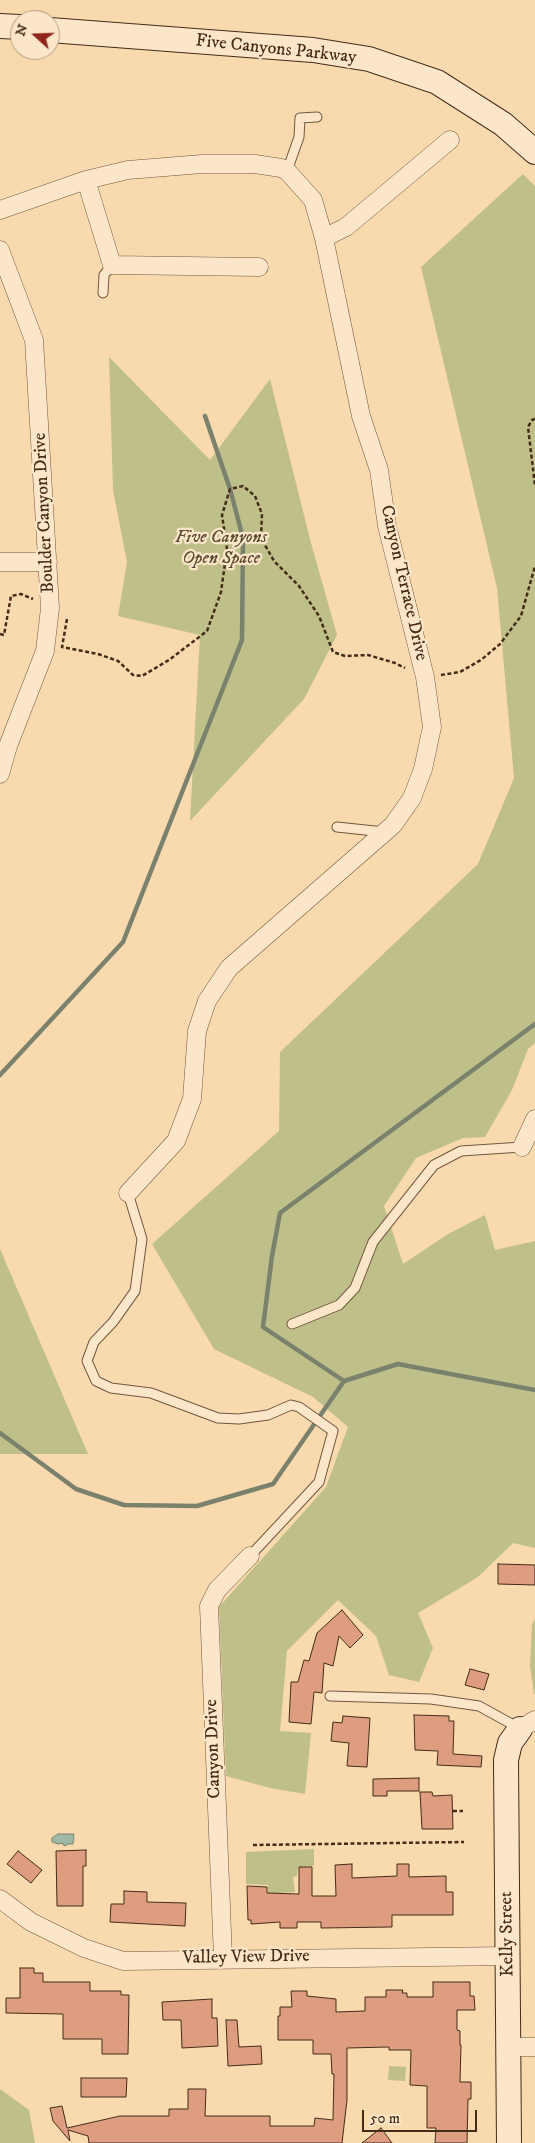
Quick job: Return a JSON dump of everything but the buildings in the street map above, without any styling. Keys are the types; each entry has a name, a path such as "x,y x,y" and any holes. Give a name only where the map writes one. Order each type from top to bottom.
{"main road":[{"name":"Five Canyons Parkway","path":"60,31 313,50 369,59 437,82 504,124 535,152"},
{"name":"Kelly Street","path":"509,2143 506,1760 510,1743 528,1724"}],"street":[{"path":"324,238 346,227 450,140"},
{"path":"0,210 86,180 128,170 202,164 256,164 287,171"},
{"name":"Canyon Terrace Drive","path":"128,1193 176,1141 192,1099 197,1031 207,1001 229,968 393,824 412,798 423,769 432,727 425,677 387,526 379,470 361,416 324,238 313,200 287,171"},
{"path":"86,180 112,265 259,267"},
{"name":"Boulder Canyon Drive","path":"0,250 34,340 50,608 45,651 4,745 0,774"},
{"path":"0,562 48,562"},
{"path":"522,1146 535,1119"},
{"name":"Canyon Drive","path":"222,1958 209,1606 217,1590 250,1556"},
{"name":"Valley View Drive","path":"0,1899 30,1922 84,1948 123,1961 222,1958 508,1956"},
{"path":"509,2047 535,2047"}],"lane":[{"path":"287,171 298,137 300,118 317,116"},
{"path":"103,293 104,275 112,265"},
{"path":"337,827 384,832"},
{"path":"292,1324 339,1305 350,1294 355,1288 373,1242 434,1165 461,1151 522,1146"},
{"path":"128,1193 142,1239 135,1291 113,1322 94,1342 87,1360 96,1381 111,1388 151,1394 218,1418 239,1419 268,1415 290,1406 299,1406 333,1431 319,1482 250,1556"},
{"path":"330,1696 431,1699 479,1706 528,1724"}],"path":[{"path":"535,419 532,420 528,427 535,486"},
{"path":"0,634 4,635 11,596 20,594 38,601 38,607 67,609 66,635 62,647 98,654 118,661 133,675 142,676 169,660 207,631 222,592 227,549 222,515 230,489 243,486 256,496 262,514 262,538 274,561 299,586 319,616 333,652 345,656 368,655 395,663 425,677 460,672 481,660 500,644 521,616 535,566"},
{"path":"452,1810 463,1811"},
{"path":"253,1845 464,1842"}],"green space":[{"path":"523,174 535,186 535,1043 528,1049 512,1090 485,1137 463,1138 416,1158 384,1206 403,1264 448,1234 485,1215 495,1250 535,1241 535,1548 513,1543 478,1577 418,1613 433,1648 419,1682 389,1675 376,1636 338,1600 287,1651 280,1731 311,1733 305,1794 270,1788 226,1776 219,1607 326,1487 348,1427 313,1397 214,1349 152,1244 279,1131 280,1052 478,864 514,778 497,588 421,267"},
{"name":"Five Canyons Open Space","path":"109,357 210,460 270,379 311,543 337,635 304,699 190,821 200,635 118,616 127,562 113,490"},
{"path":"0,1249 88,1454 0,1454"},
{"path":"535,1618 534,1694 530,1666 532,1625"},
{"path":"314,1849 314,1866 298,1867 297,1876 293,1877 295,1892 277,1893 277,1898 268,1894 268,1885 246,1884 246,1852"},
{"path":"389,2066 406,2067 405,2081 388,2080"},
{"path":"0,2089 29,2110 35,2143 0,2143"}],"shaded area":[{"path":"58,1834 74,1834 73,1844 67,1844 66,1846 63,1843 52,1842 52,1838"}],"waterway":[{"path":"0,1075 123,942 242,640 243,538 230,489 205,416"},
{"path":"344,1381 263,1327 272,1256 280,1213 535,1024"},
{"path":"0,1433 76,1489 124,1505 197,1506 273,1484 344,1381 398,1364 535,1390"}]}
